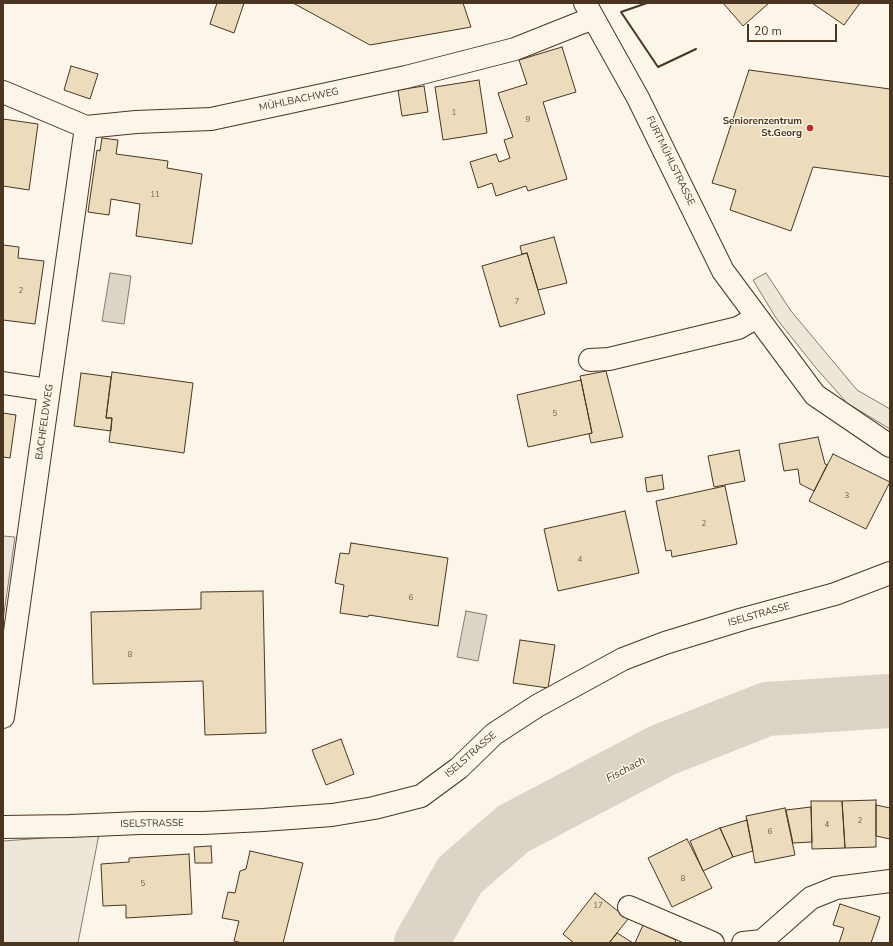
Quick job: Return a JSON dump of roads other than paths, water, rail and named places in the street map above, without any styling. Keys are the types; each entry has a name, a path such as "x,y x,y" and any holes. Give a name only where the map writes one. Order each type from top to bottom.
{"street":[{"name":"MÜHLBACHWEG","path":"3,92 86,127 136,122 211,119 406,77 515,48 589,10"},
{"name":"FURTMÜHLSTRASSE","path":"589,10 638,98 723,271 816,395 890,446"},
{"name":"BACHFELDWEG","path":"3,717 86,127"},
{"path":"590,360 609,359 738,328 757,317"},
{"path":"3,383 49,390"},
{"name":"ISELSTRASSE","path":"3,828 140,823 203,823 332,815 374,808 421,796 459,768 494,734 537,706 623,659 743,619 835,594 890,573"},
{"path":"743,943 762,941 811,898 836,888 890,881"},
{"path":"629,907 713,943"}],"waterway":[{"name":"Fischach","path":"421,943 460,875 513,829 663,750 767,709 890,701"}],"place":[{"name":"Seniorenzentrum St.Georg","path":"810,128"}]}
